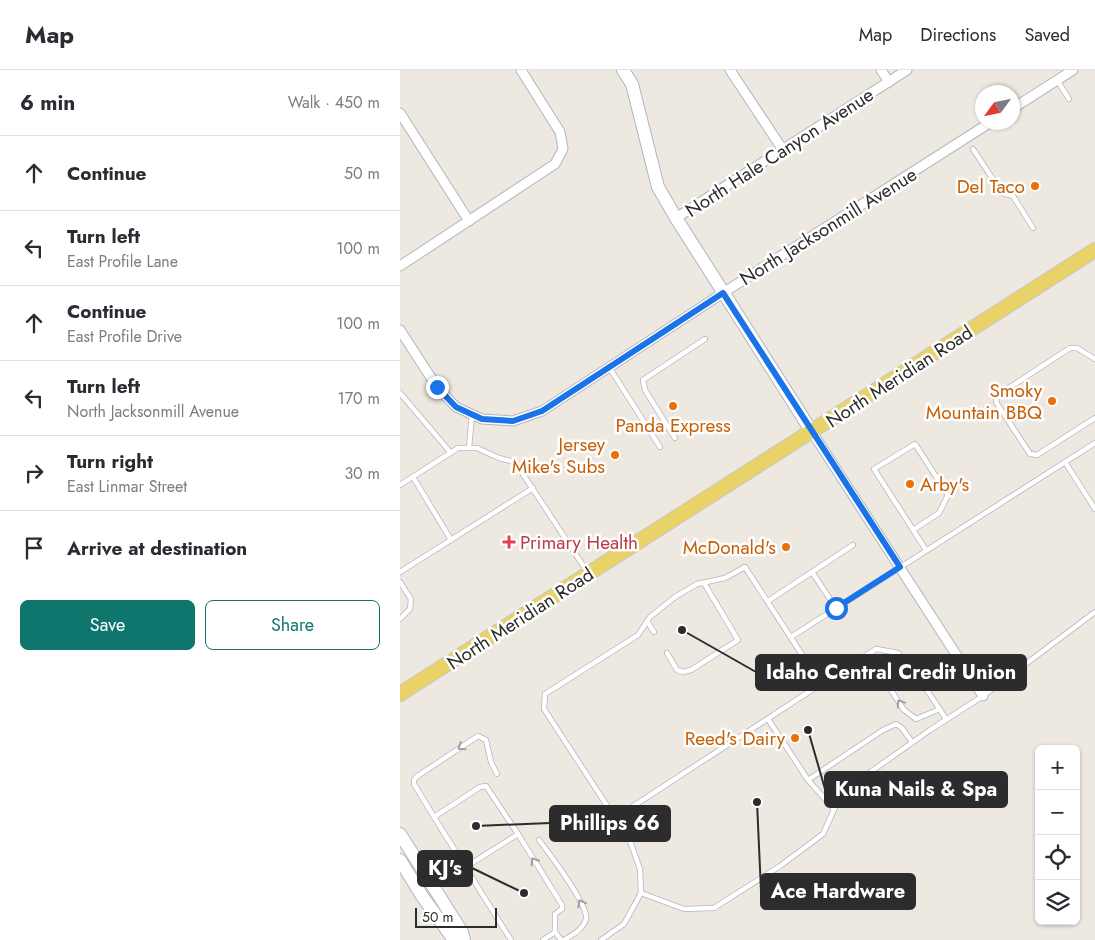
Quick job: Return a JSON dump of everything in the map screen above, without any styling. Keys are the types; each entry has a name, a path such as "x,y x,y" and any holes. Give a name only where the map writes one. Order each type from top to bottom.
{"main road":[{"name":"North Meridian Road","path":"400,694 1095,250"}],"street":[{"path":"400,266 555,164 563,149 560,132 521,70"},
{"path":"623,70 632,84 658,186 676,218 983,696"},
{"path":"730,70 783,150"},
{"path":"881,70 889,82"},
{"name":"North Hale Canyon Avenue","path":"676,218 907,70"},
{"path":"1020,104 1073,70"},
{"path":"400,113 469,221"},
{"name":"North Jacksonmill Avenue","path":"472,414 482,419 513,421 542,411 978,130"},
{"path":"400,330 437,387 456,407 472,414"},
{"path":"400,834 462,932 464,940"},
{"path":"400,860 454,940"}],"lane":[{"path":"1057,80 1069,99"},
{"path":"972,149 1002,193 1014,196 1033,228"},
{"path":"675,438 645,390 643,380 705,339"},
{"path":"1095,360 1077,348 1070,348 998,395 996,402 1030,454 1037,455 1095,418"},
{"path":"609,367 660,447"},
{"path":"400,393 451,453"},
{"path":"469,448 472,414"},
{"path":"791,637 1095,443"},
{"path":"913,530 939,513 948,496 915,444 874,469 913,530 926,550"},
{"path":"400,485 458,448 477,448 499,458 515,462 589,574"},
{"path":"1065,462 1095,509"},
{"path":"413,477 451,540"},
{"path":"400,572 532,488"},
{"path":"768,601 853,545"},
{"path":"601,940 624,924 641,893 640,868 630,841 544,709 545,694 638,634 647,621 675,597 697,584 726,578 745,567 821,684"},
{"path":"812,572 836,608"},
{"path":"400,582 411,599 410,609 400,619"},
{"path":"667,652 677,670 684,672 691,670 738,640 704,582"},
{"path":"641,893 684,909 714,908 780,866 822,834 842,792 912,742 983,696 1095,612"},
{"path":"647,621 654,632"},
{"path":"615,818 876,649 898,653 919,678 946,719"},
{"path":"868,655 904,710 916,719 940,710"},
{"path":"768,719 808,780 834,809"},
{"path":"808,780 883,730 896,724 902,728 912,742"},
{"path":"497,774 491,762 489,745 484,737 478,736 416,776 414,784 511,940"},
{"path":"434,817 483,785 488,787 562,905 562,909 555,914 555,932 562,940 581,928 586,914 579,898 540,840"},
{"path":"433,888 518,834"},
{"path":"543,940 555,932"}],"place":[{"name":"Del Taco","path":"1035,186"},
{"name":"Smoky Mountain BBQ","path":"1052,401"},
{"name":"Panda Express","path":"673,406"},
{"name":"Jersey Mike's Subs","path":"615,455"},
{"name":"Arby's","path":"910,484"},
{"name":"Primary Health","path":"509,542"},
{"name":"McDonald's","path":"786,547"},
{"name":"Idaho Central Credit Union","path":"682,630"},
{"name":"Kuna Nails & Spa","path":"808,730"},
{"name":"Reed's Dairy","path":"795,738"},
{"name":"Ace Hardware","path":"757,802"},
{"name":"Phillips 66","path":"476,826"},
{"name":"KJ's","path":"524,893"}],"route":[{"path":"437,387 456,407 482,419 513,421 542,411 723,293 900,567 836,608"}]}
